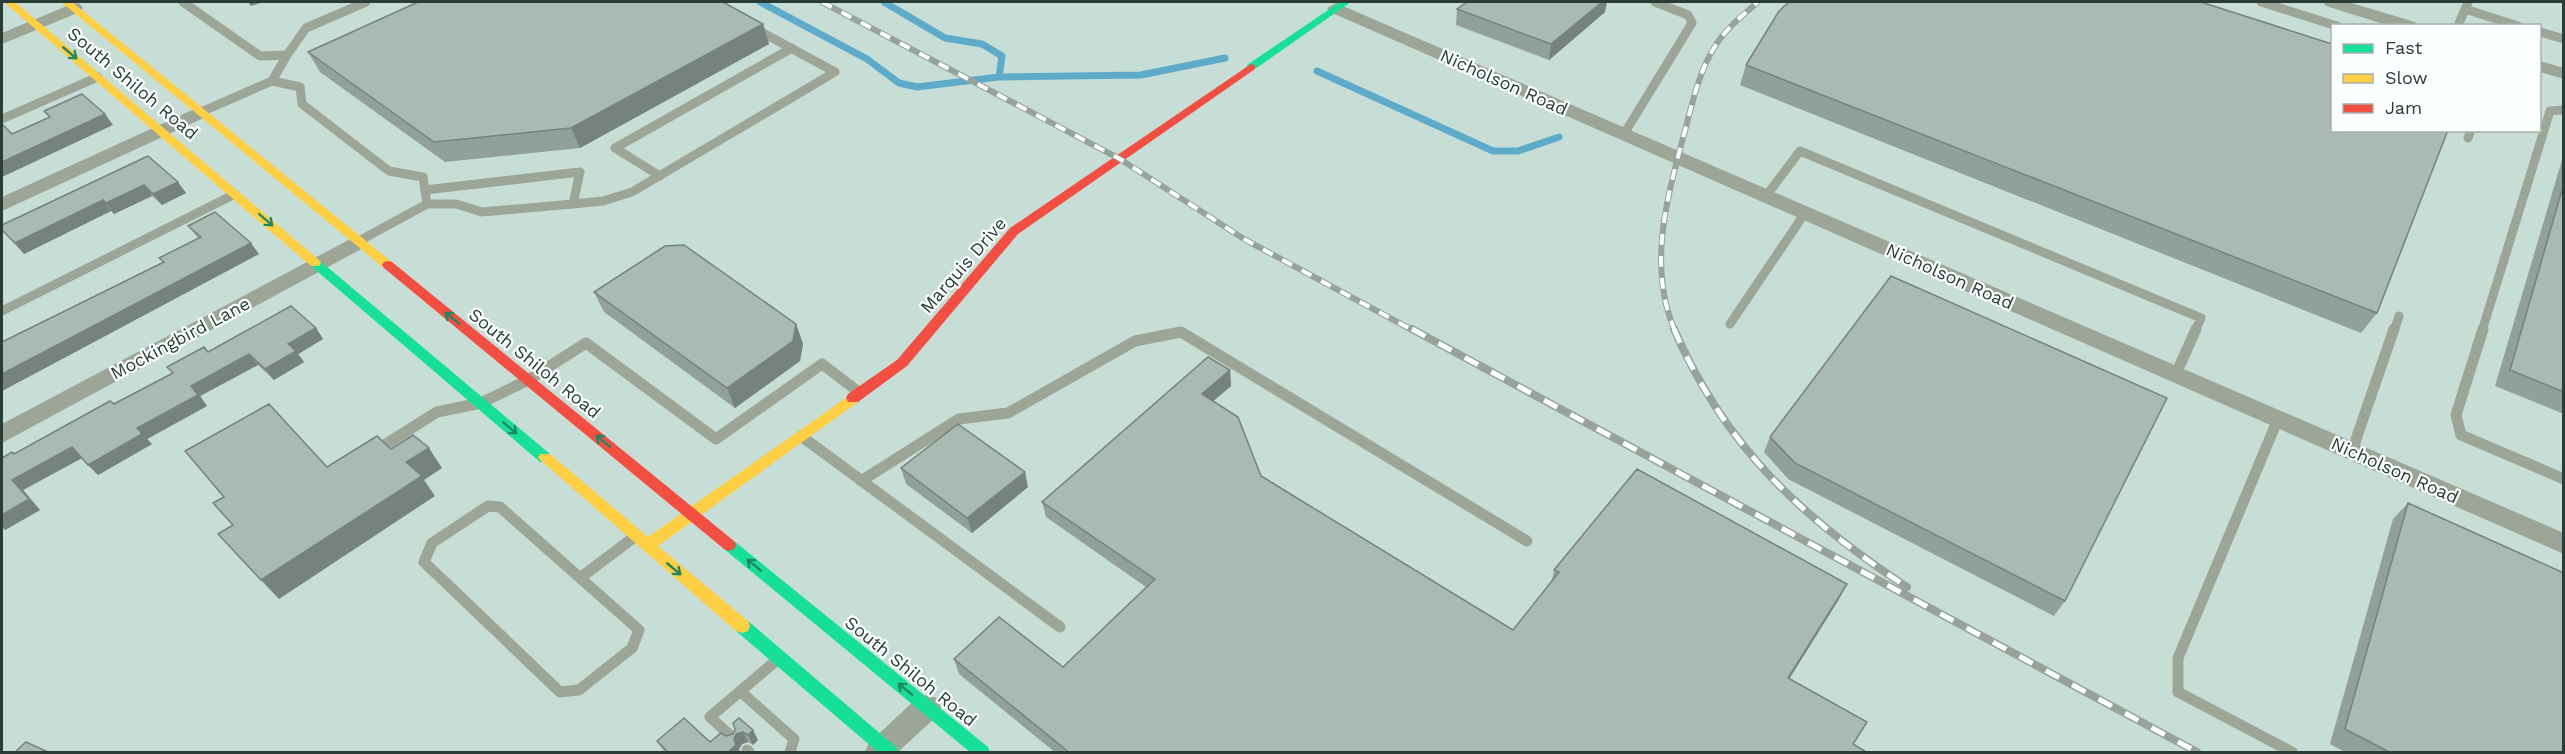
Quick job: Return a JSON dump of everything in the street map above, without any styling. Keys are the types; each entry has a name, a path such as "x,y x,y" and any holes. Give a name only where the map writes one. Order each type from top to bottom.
{"main road":[{"name":"South Shiloh Road","path":"9,2 779,658 884,751"},
{"name":"South Shiloh Road","path":"70,5 982,753"},
{"name":"Marquis Drive","path":"647,546 902,363 1014,231 1341,5"}],"street":[{"path":"2332,2 2403,24"},
{"path":"2,39 70,5"},
{"name":"Nicholson Road","path":"1341,5 1624,134 2564,544"},
{"path":"2541,66 2564,74"},
{"path":"2,205 201,112"},
{"name":"Mockingbird Lane","path":"2,434 358,242"},
{"path":"884,751 927,707"}],"lane":[{"path":"183,2 260,56 287,55"},
{"path":"272,81 306,28 366,2"},
{"path":"1624,134 1692,23 1688,15 1655,2"},
{"path":"2261,2 2331,24"},
{"path":"2459,24 2466,5 2513,24"},
{"path":"358,242 427,204 456,204 482,212 603,201 632,192 836,72 745,22"},
{"path":"2541,32 2564,39"},
{"path":"660,176 615,148 792,48"},
{"path":"2,119 98,77"},
{"path":"201,112 272,81 300,87 302,104 389,171 423,177 427,204"},
{"path":"2564,110 2550,111 2456,415 2461,435 2564,479"},
{"path":"1766,196 1800,151 2201,318 2176,374"},
{"path":"425,190 580,172 573,204"},
{"path":"2,311 235,194"},
{"path":"1730,324 1805,213"},
{"path":"2352,451 2399,316"},
{"path":"861,481 959,418 1008,413 1135,341 1181,332 1527,541"},
{"path":"367,456 436,412 481,403 528,380 586,343 716,439 822,364 860,393"},
{"path":"2278,419 2178,658 2178,692 2292,753"},
{"path":"801,436 1060,627"},
{"path":"488,506 500,507 580,578 639,630 632,648 588,683 579,690 560,692 423,562 432,543 488,506"},
{"path":"580,578 636,536"},
{"path":"733,738 710,717 779,658"},
{"path":"740,692 794,739 790,753"}],"building":[{"path":"418,2 723,2 763,24 571,128 434,142 308,52"},
{"path":"1467,2 1602,2 1551,44 1457,9"},
{"path":"1789,2 2201,2 2331,44 2331,132 2447,132 2377,313 1746,65 1779,11"},
{"path":"82,94 105,114 2,162 2,124 12,134 50,117 44,111"},
{"path":"148,156 178,182 153,194 144,185 106,203 103,200 15,243 2,230 2,225"},
{"path":"2564,183 2564,392 2510,370"},
{"path":"215,212 251,243 2,374 2,342 164,262 159,258 201,237 188,226"},
{"path":"684,245 796,324 793,341 727,388 594,292 665,246"},
{"path":"1891,276 2167,398 2065,601 1795,463 1770,437"},
{"path":"291,306 316,328 288,344 296,351 265,369 249,354 191,386 198,395 137,428 142,434 88,465 72,447 12,480 29,499 2,515 2,458 12,452 14,454 110,401 114,404 173,373 167,367 204,347 208,352"},
{"path":"1208,357 1230,370 1202,394 1238,417 1261,476 1513,630 1559,572 1554,570 1637,469 1847,584 1788,678 1867,722 1853,744 1868,753 1070,753 954,659 999,617 1063,667 1155,579 1042,502"},
{"path":"269,404 327,467 377,436 391,449 413,435 429,448 406,462 422,476 261,580 218,534 233,525 213,503 224,497 185,451"},
{"path":"958,424 1025,472 967,518 901,468"},
{"path":"2408,503 2564,573 2564,753 2391,753 2345,729"},
{"path":"684,718 710,742 721,733 726,736 733,734 735,729 733,723 739,718 753,730 748,735 743,732 736,734 734,739 736,745 727,753 669,753 657,741"},
{"path":"26,742 50,753 14,753"}],"waterway":[{"path":"760,2 867,59 899,83 917,87 999,77"},
{"path":"884,2 945,38 982,44 1002,56 999,77"},
{"path":"999,77 1141,75 1225,58"},
{"path":"1317,71 1493,151 1518,151 1559,137"}],"railway":[{"path":"822,2 1120,159 1244,239 1414,331"},
{"path":"1675,331 1662,282 1661,257 1671,183 1696,90 1708,58 1718,41 1758,2"},
{"path":"1412,329 2197,752"},
{"path":"1674,329 1694,371 1717,409 1742,444 1770,476 1833,534 1907,587"}],"traffic: fast":[{"path":"1251,67 1346,2"},
{"path":"315,263 545,458"},
{"path":"729,545 982,752"},
{"path":"742,626 890,752"}],"traffic: slow":[{"path":"9,2 315,263"},
{"path":"66,2 388,265"},
{"path":"647,546 853,398"},
{"path":"545,458 742,626"}],"traffic: jam":[{"path":"853,398 902,363 1014,231 1251,67"},
{"path":"388,265 729,545"}]}
